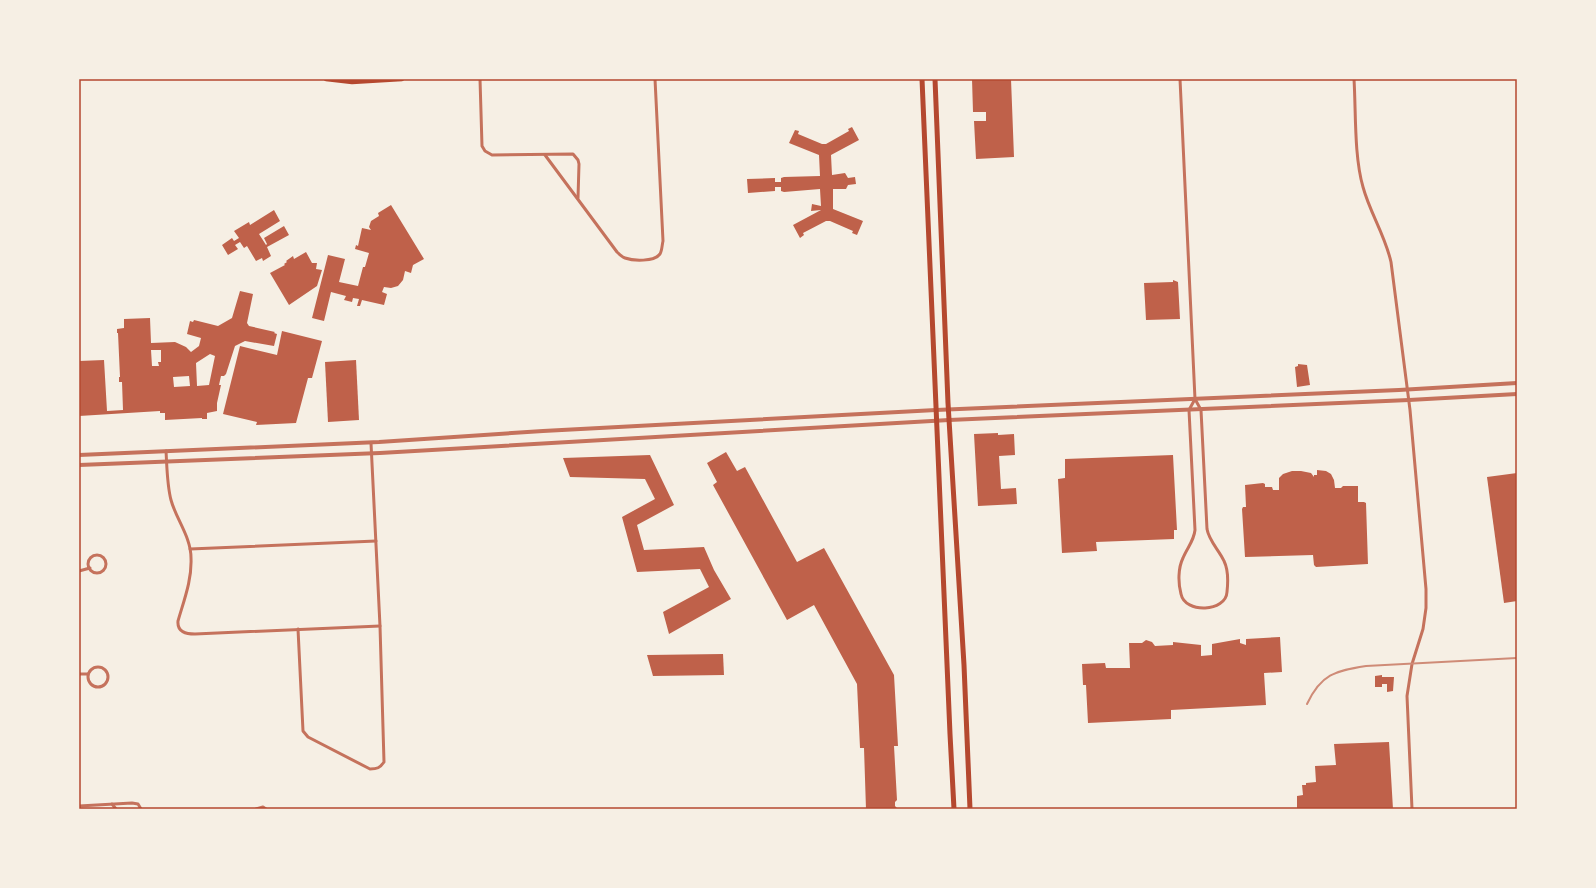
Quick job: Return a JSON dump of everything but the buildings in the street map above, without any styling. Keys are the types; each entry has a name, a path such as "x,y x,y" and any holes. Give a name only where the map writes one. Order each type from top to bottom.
{"main road":[{"path":"326,79 352,82 402,79"},
{"path":"922,79 954,809"},
{"path":"935,79 949,409 964,665 970,809"}],"street":[{"path":"480,79 482,146 485,151 492,155 569,153 576,156 578,164 578,199"},
{"path":"545,154 617,252 624,257 642,260 652,259 660,254 663,241 655,79"},
{"path":"1180,79 1195,399 1201,410 1207,529 1210,539 1225,564 1227,591 1224,600 1218,606 1195,608 1189,606 1182,598 1179,568 1194,538 1195,530 1189,410 1195,399"},
{"path":"1354,79 1360,173 1365,197 1384,237 1388,252 1409,400 1427,598 1423,628 1412,664 1407,696 1412,809"},
{"path":"79,455 371,443 543,431 949,409 1407,390 1517,383"},
{"path":"79,465 371,453 950,420 1201,410 1517,394"},
{"path":"991,408 992,418"},
{"path":"298,629 303,732 308,737 370,769 381,767 384,762 380,626 371,443"},
{"path":"166,451 170,499 190,549 190,581 178,621 177,626 180,631 186,634 195,634 380,626"},
{"path":"190,549 376,541"},
{"path":"79,571 90,568 97,572 103,570 106,565 105,559 101,556 93,556 89,560 90,568"},
{"path":"99,666 107,672 108,679 102,686 96,686 90,683 88,674 92,668 99,666"},
{"path":"79,674 88,674"},
{"path":"79,806 132,802 138,804 141,809"},
{"path":"112,804 116,809"},
{"path":"256,809 263,807 266,809"}],"railway":[{"path":"1307,704 1312,694 1324,680 1337,672 1346,670 1366,666 1517,658"}]}
